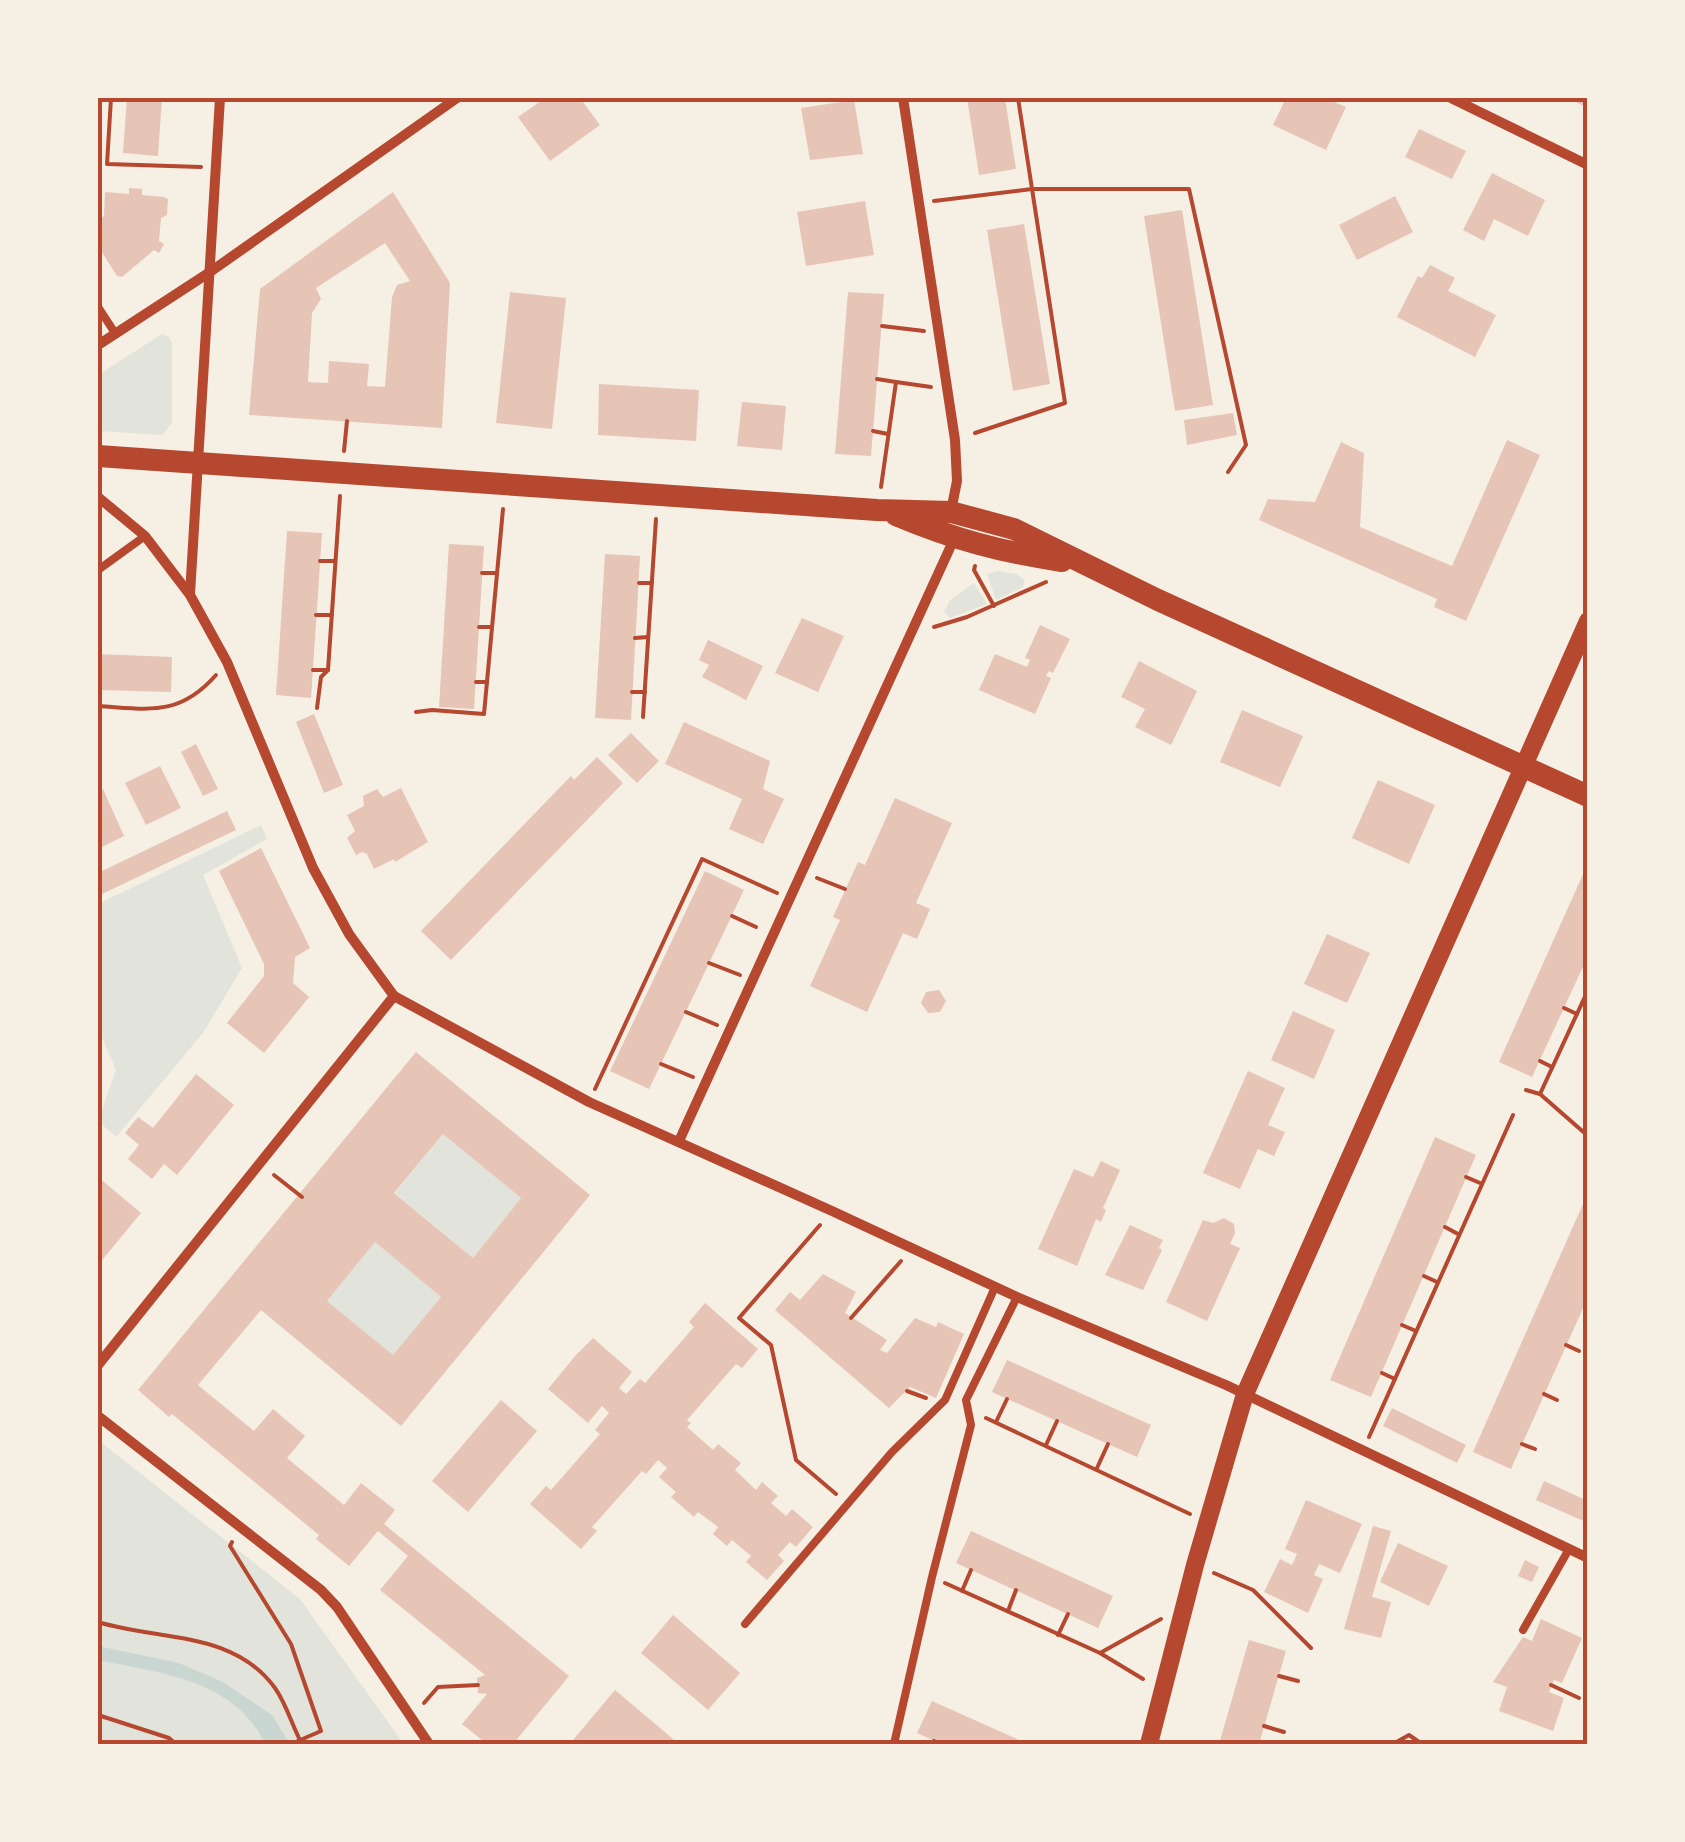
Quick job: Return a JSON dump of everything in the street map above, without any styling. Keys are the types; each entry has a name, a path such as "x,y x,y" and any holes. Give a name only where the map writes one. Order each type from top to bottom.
{"main road":[{"path":"98,456 951,512 1014,529 1081,564 1588,796"},
{"path":"880,510 954,539 1014,554 1081,564"}],"street":[{"path":"190,595 220,98"},
{"path":"98,345 210,272 457,98"},
{"path":"903,98 947,390 957,481 951,512"},
{"path":"1451,98 1588,165"},
{"path":"98,497 145,536 190,595 227,662 313,868 349,934 394,996 589,1102 1017,1298 1244,1394 1588,1558"},
{"path":"679,1142 954,539"},
{"path":"1150,1744 1244,1394 1588,622"},
{"path":"98,1365 394,996"},
{"path":"98,1416 321,1590 337,1607 429,1744"}],"lane":[{"path":"98,307 116,333"},
{"path":"98,570 145,536"},
{"path":"745,1624 892,1452 945,1400 995,1287"},
{"path":"894,1744 971,1425 966,1400 1017,1298"},
{"path":"1523,1630 1569,1550"}],"path":[{"path":"111,98 107,164 216,168"},
{"path":"975,433 1065,403 1018,98"},
{"path":"919,203 1032,188 1189,189 1246,445 1228,472"},
{"path":"882,326 939,333"},
{"path":"878,379 947,390"},
{"path":"880,510 896,382"},
{"path":"317,708 320,677 328,670 348,421"},
{"path":"873,431 890,434"},
{"path":"416,712 484,714 505,484"},
{"path":"643,716 658,494"},
{"path":"978,556 974,570 994,606"},
{"path":"320,560 335,561"},
{"path":"914,632 994,606 1081,564"},
{"path":"482,573 497,573"},
{"path":"638,583 652,584"},
{"path":"316,616 332,615"},
{"path":"479,628 492,627"},
{"path":"635,638 648,637"},
{"path":"98,706 161,710 200,693 227,662"},
{"path":"313,670 328,670"},
{"path":"476,682 488,682"},
{"path":"632,692 645,692"},
{"path":"589,1102 702,860 791,899"},
{"path":"803,872 846,889"},
{"path":"732,916 774,934"},
{"path":"709,963 753,980"},
{"path":"1540,1094 1588,990"},
{"path":"1564,1008 1576,1014"},
{"path":"686,1012 730,1030"},
{"path":"1540,1061 1552,1068"},
{"path":"661,1064 706,1082"},
{"path":"1526,1090 1540,1094 1588,1136"},
{"path":"1364,1451 1513,1115"},
{"path":"259,1162 302,1198"},
{"path":"1466,1177 1480,1183"},
{"path":"832,1210 739,1318 771,1345 796,1460 848,1504"},
{"path":"1444,1228 1458,1234"},
{"path":"851,1318 913,1248"},
{"path":"1424,1276 1437,1282"},
{"path":"1402,1324 1416,1330"},
{"path":"1566,1345 1579,1350"},
{"path":"1382,1373 1395,1379"},
{"path":"1544,1394 1558,1400"},
{"path":"996,1422 1007,1399"},
{"path":"968,1410 1207,1522"},
{"path":"1046,1446 1058,1421"},
{"path":"1098,1468 1108,1444"},
{"path":"1522,1444 1535,1450"},
{"path":"240,1527 230,1546 291,1644 321,1731 301,1743 291,1744"},
{"path":"1196,1565 1254,1590 1310,1648"},
{"path":"962,1591 971,1570"},
{"path":"932,1577 1100,1654 1162,1691"},
{"path":"1008,1612 1016,1590"},
{"path":"1100,1654 1184,1606"},
{"path":"1058,1635 1068,1614"},
{"path":"98,1622 212,1644 241,1657 265,1676 278,1693 301,1743"},
{"path":"1278,1676 1298,1681"},
{"path":"411,1718 438,1688 478,1685"},
{"path":"1551,1686 1579,1698"},
{"path":"98,1716 169,1738 176,1744"},
{"path":"1264,1726 1284,1732"},
{"path":"1393,1744 1409,1735 1422,1744"}],"shaded area":[{"path":"162,334 172,343 172,422 163,435 98,431 98,375"},
{"path":"987,574 1016,574 1025,580 1023,587 996,600"},
{"path":"974,583 987,604 950,618 944,612 950,600"},
{"path":"261,825 267,839 203,875 242,968 203,1033 116,1137 98,1121 116,1070 98,1028 98,904"},
{"path":"443,1134 521,1198 473,1258 395,1193"},
{"path":"375,1242 441,1297 393,1355 327,1301"},
{"path":"98,1440 300,1599 404,1744 98,1744"},
{"path":"98,1646 179,1663 223,1682 272,1715 290,1744 265,1744 252,1722 235,1705 193,1682 98,1660"}],"building":[{"path":"127,98 162,98 158,156 123,153"},
{"path":"545,98 580,98 600,125 550,161 518,117"},
{"path":"967,98 1005,98 1016,169 979,175"},
{"path":"1286,98 1325,98 1346,107 1326,150 1273,125"},
{"path":"1567,98 1588,98 1588,108"},
{"path":"854,100 863,154 810,160 801,108"},
{"path":"1419,129 1466,151 1452,179 1405,157"},
{"path":"1492,173 1545,200 1528,236 1494,219 1484,241 1463,230"},
{"path":"129,188 142,189 142,195 168,199 167,215 161,218 159,241 164,244 159,253 154,250 122,277 117,276 98,246 98,221 104,216 105,192 129,194"},
{"path":"393,192 450,283 442,428 249,415 260,289","holes":["385,243 410,281 397,285 392,297 385,387 367,386 369,364 329,361 328,383 308,382 312,313 321,299 316,288"]},
{"path":"1395,196 1413,232 1357,260 1339,225"},
{"path":"865,201 874,255 806,266 797,212"},
{"path":"1182,210 1213,405 1175,411 1144,216"},
{"path":"1024,224 1050,384 1013,391 987,230"},
{"path":"1430,265 1455,278 1448,291 1496,315 1475,357 1397,317 1418,276 1422,278"},
{"path":"510,292 566,298 552,429 496,423"},
{"path":"848,292 884,294 871,456 835,454"},
{"path":"599,384 699,390 696,441 598,435"},
{"path":"742,402 786,406 782,450 737,446"},
{"path":"1233,413 1237,435 1187,445 1184,420"},
{"path":"1507,440 1540,455 1466,621 1434,607 1437,599 1259,520 1268,499 1315,502 1341,442 1364,453 1360,527 1452,566"},
{"path":"287,531 322,533 311,698 276,695"},
{"path":"449,544 484,546 474,709 439,707"},
{"path":"605,554 640,556 631,720 595,718"},
{"path":"802,618 844,636 818,692 775,673"},
{"path":"1040,625 1070,639 1053,673 1049,671 1046,676 1051,678 1035,714 979,690 995,654 1027,667 1030,660 1025,658"},
{"path":"708,640 763,666 746,700 702,677 709,665 699,660"},
{"path":"98,654 172,657 171,692 98,690"},
{"path":"1139,661 1197,691 1171,745 1135,727 1145,709 1121,697"},
{"path":"1242,710 1303,736 1280,787 1220,762"},
{"path":"314,714 343,785 324,793 296,722"},
{"path":"684,722 770,761 763,789 784,799 763,844 729,829 742,799 665,764"},
{"path":"631,733 659,761 637,783 608,755"},
{"path":"196,744 218,789 203,796 181,752"},
{"path":"597,757 623,783 451,960 421,931 571,776 574,780"},
{"path":"160,766 181,808 146,825 125,783"},
{"path":"1378,780 1435,805 1409,864 1352,838"},
{"path":"401,788 428,842 395,862 394,859 374,869 367,854 356,855 347,838 355,831 347,815 364,806 363,796 377,789 383,797"},
{"path":"103,789 124,836 98,849 98,792"},
{"path":"895,798 952,823 916,903 930,909 917,939 903,933 867,1012 810,986 840,920 833,917 858,862 865,865"},
{"path":"227,811 236,830 98,896 98,873"},
{"path":"261,848 310,948 295,957 293,983 309,997 264,1053 227,1023 264,976 264,964 219,871"},
{"path":"1588,863 1588,956 1532,1077 1499,1062"},
{"path":"705,871 744,890 649,1089 610,1071"},
{"path":"1327,934 1370,953 1347,1003 1304,984"},
{"path":"939,990 946,1001 940,1012 928,1013 921,1003 926,992"},
{"path":"1293,1011 1335,1030 1314,1079 1271,1060"},
{"path":"416,1052 590,1195 401,1426 261,1310 198,1385 254,1431 273,1409 305,1436 287,1458 344,1505 361,1483 395,1510 384,1524 569,1676 513,1744 487,1744 462,1724 487,1694 478,1693 477,1678 485,1675 380,1590 408,1556 378,1531 349,1566 316,1539 319,1535 138,1390","holes":["443,1134 521,1198 473,1258 394,1193","375,1242 441,1297 393,1355 327,1301"]},
{"path":"1248,1071 1285,1088 1268,1125 1285,1132 1274,1156 1258,1149 1240,1189 1203,1173"},
{"path":"196,1074 234,1105 177,1175 164,1164 152,1179 128,1159 139,1145 125,1133 138,1117 153,1128"},
{"path":"1435,1137 1476,1155 1371,1397 1330,1380"},
{"path":"1101,1161 1120,1170 1101,1222 1096,1219 1077,1266 1038,1249 1074,1169 1093,1177"},
{"path":"98,1177 141,1213 98,1265"},
{"path":"1583,1204 1588,1206 1588,1297 1511,1469 1473,1452"},
{"path":"1224,1218 1234,1224 1230,1244 1240,1248 1207,1321 1166,1302 1203,1220 1213,1223"},
{"path":"1130,1225 1163,1240 1143,1290 1105,1275"},
{"path":"823,1274 856,1292 845,1313 887,1340 880,1350 887,1353 915,1318 936,1327 938,1322 964,1334 936,1398 910,1387 889,1408 775,1310 790,1292 800,1300"},
{"path":"705,1303 758,1349 742,1368 736,1364 687,1420 691,1423 687,1427 713,1450 718,1444 741,1463 735,1470 756,1490 762,1482 778,1496 771,1503 786,1516 792,1509 813,1527 796,1547 790,1542 778,1555 784,1561 767,1580 746,1562 751,1556 732,1540 727,1546 713,1534 718,1527 698,1512 694,1517 671,1497 676,1492 659,1477 667,1468 658,1460 646,1474 642,1471 592,1527 597,1531 581,1549 530,1504 546,1486 551,1490 600,1434 595,1430 609,1413 602,1406 588,1423 548,1389 576,1355 593,1338 632,1372 619,1388 626,1394 640,1379 645,1383 694,1327 689,1322"},
{"path":"1007,1360 1151,1425 1137,1457 992,1392"},
{"path":"501,1400 537,1431 468,1512 432,1481"},
{"path":"1392,1408 1466,1445 1457,1463 1383,1426"},
{"path":"1544,1481 1588,1501 1588,1523 1536,1500"},
{"path":"1306,1500 1362,1524 1340,1573 1319,1564 1314,1575 1323,1579 1308,1613 1264,1592 1280,1559 1292,1565 1297,1554 1285,1549"},
{"path":"1373,1526 1391,1531 1372,1597 1391,1602 1381,1638 1344,1629"},
{"path":"971,1531 1113,1596 1098,1628 956,1563"},
{"path":"1398,1543 1448,1566 1429,1606 1380,1582"},
{"path":"1525,1560 1539,1567 1532,1582 1518,1576"},
{"path":"673,1615 740,1673 708,1710 641,1653"},
{"path":"1541,1619 1582,1638 1562,1683 1554,1680 1549,1692 1564,1698 1553,1731 1499,1711 1507,1687 1493,1682 1523,1637 1532,1641"},
{"path":"1249,1640 1286,1651 1259,1744 1219,1744"},
{"path":"615,1690 679,1744 578,1744 573,1740"},
{"path":"932,1701 1028,1744 942,1744 917,1733"}]}
